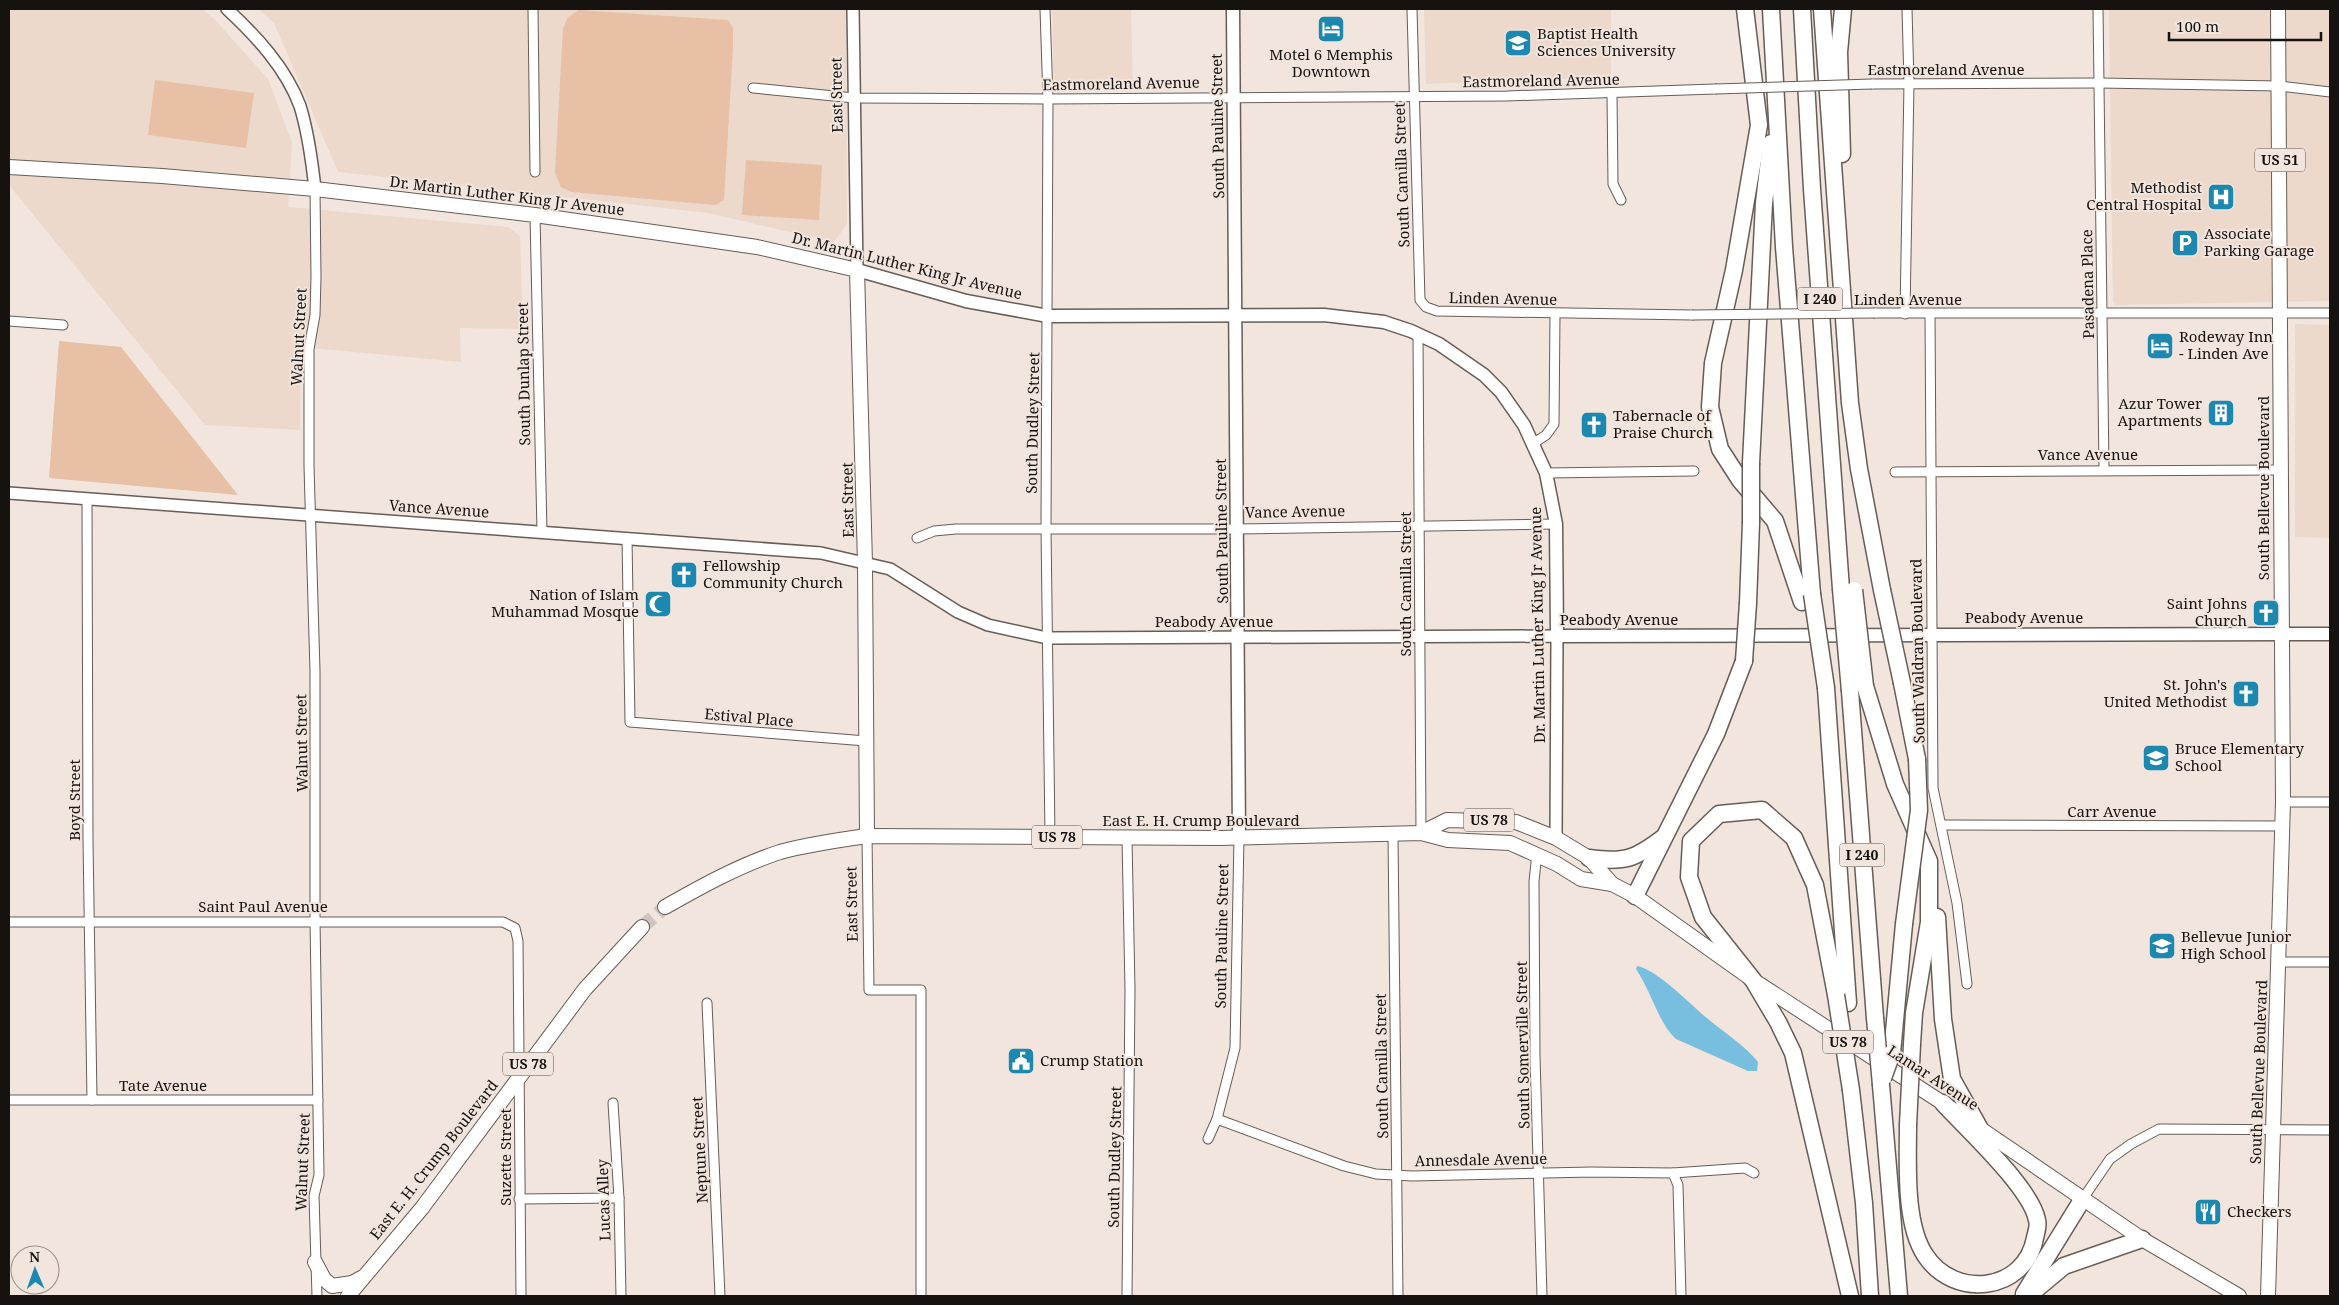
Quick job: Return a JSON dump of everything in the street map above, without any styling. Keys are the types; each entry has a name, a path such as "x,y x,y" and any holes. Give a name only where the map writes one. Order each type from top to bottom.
{"highway":[{"path":"1745,9 1753,62 1759,124 1734,270 1713,363 1710,408 1720,449 1740,480 1775,522 1807,598"},
{"path":"1753,9 1753,62"},
{"name":"I 240","path":"1771,9 1775,114 1807,598 1821,690 1832,791 1842,999 1864,1203 1870,1296"},
{"name":"I 240","path":"1802,9 1812,189 1834,477 1858,688 1875,1018 1899,1296"},
{"path":"1822,9 1850,403 1859,469 1917,758 1919,810 1904,924 1892,1053 1881,1085"},
{"path":"1839,246 1842,132 1839,52 1843,9"},
{"path":"1635,896 1668,834 1716,734 1744,661 1751,523 1751,463 1766,173 1775,114"},
{"path":"1858,688 1895,784 1929,861 1936,907 1943,1019 1952,1079 1980,1128"},
{"path":"1842,999 1815,886 1794,838 1762,810 1719,814 1691,841 1689,877 1703,917 1753,980 1778,1022 1793,1053 1850,1296"},
{"path":"1589,858 1615,862 1628,859 1639,854 1668,834"},
{"path":"1929,861 1929,922 1914,1012 1908,1125 1912,1214 1916,1235 1925,1255 1937,1270 1952,1279 1968,1284 1985,1285 2009,1277 2032,1253 2038,1220 2025,1191 1943,1103"},
{"path":"2023,1296 2082,1200"},
{"path":"2028,1296 2064,1266 2142,1240"}],"main road":[{"name":"South Pauline Street","path":"1233,9 1239,837"},
{"name":"South Bellevue Boulevard","path":"2268,1296 2283,826 2280,470 2280,86 2278,9"},
{"name":"Dr. Martin Luther King Jr Avenue","path":"9,168 162,176 315,189 535,215 757,246 856,270 966,301 1048,316 1324,315 1367,319 1418,334 1439,344 1490,381 1512,406 1534,443 1546,472 1556,524 1557,636"},
{"name":"East Street","path":"856,270 865,563 867,836"},
{"name":"Peabody Avenue","path":"1557,636 2330,634"},
{"name":"East E. H. Crump Boulevard","path":"1421,833 1447,820 1516,822 1556,838 1589,858 1612,884"},
{"name":"East E. H. Crump Boulevard","path":"665,907 739,868 779,852 823,842 867,836 1127,838 1393,835 1421,833 1448,840 1510,843 1537,854 1581,879 1612,884"},
{"name":"Lamar Avenue","path":"1612,884 1635,896 1753,980 1943,1103 2142,1240 2239,1296"},
{"name":"East E. H. Crump Boulevard","path":"348,1296 422,1208 519,1075 585,989 642,927"},
{"path":"315,1262 324,1279 332,1286 352,1283 362,1278"}],"street":[{"path":"227,9 251,31 271,56 299,105 315,189"},
{"path":"533,9 535,172"},
{"name":"East Street","path":"853,9 856,270"},
{"name":"South Dudley Street","path":"1045,9 1048,100 1046,528 1050,837"},
{"name":"South Camilla Street","path":"1412,9 1420,300 1426,307"},
{"path":"1905,314 1909,83 1907,9"},
{"name":"Pasadena Place","path":"2098,9 2104,469"},
{"name":"Eastmoreland Avenue","path":"753,88 854,98 1048,100 1233,96 1413,97 1612,94 1909,83 2099,83 2280,86 2330,92"},
{"path":"1612,94 1613,184 1620,200"},
{"name":"Walnut Street","path":"315,189 315,315 309,349 310,515 315,691 315,920 319,1174 314,1196 317,1296"},
{"name":"South Dunlap Street","path":"535,215 542,532"},
{"name":"Linden Avenue","path":"1426,307 1437,311 1692,315 2330,313"},
{"path":"1534,443 1546,435 1554,424 1555,314"},
{"name":"South Waldran Boulevard","path":"1930,314 1933,788 1957,903 1967,984"},
{"path":"9,321 63,325"},
{"name":"South Camilla Street","path":"1418,334 1421,833"},
{"name":"Vance Avenue","path":"1895,472 2104,469 2280,470"},
{"path":"1546,472 1694,471"},
{"name":"Vance Avenue","path":"9,494 626,538 821,554 865,563"},
{"name":"Boyd Street","path":"87,500 92,1100"},
{"name":"Vance Avenue","path":"917,538 944,529 1238,529 1556,524"},
{"name":"Estival Place","path":"626,538 630,722 866,741"},
{"name":"Peabody Avenue","path":"865,563 890,570 958,612 988,625 1047,638 1557,636"},
{"name":"Dr. Martin Luther King Jr Avenue","path":"1556,838 1557,636"},
{"path":"2283,802 2330,802"},
{"name":"Carr Avenue","path":"1942,825 2283,826"},
{"name":"South Camilla Street","path":"1393,835 1398,1296"},
{"name":"East Street","path":"867,836 869,990 921,990 921,1296"},
{"name":"South Pauline Street","path":"1208,1139 1217,1119 1235,1048 1239,837"},
{"name":"South Dudley Street","path":"1127,838 1130,990 1127,1296"},
{"name":"South Somerville Street","path":"1537,854 1534,881 1535,1057 1542,1296"},
{"name":"Saint Paul Avenue","path":"9,922 315,920 503,922 515,928"},
{"name":"Suzette Street","path":"515,928 518,941 521,1296"},
{"path":"2279,962 2330,962"},
{"name":"Neptune Street","path":"707,1003 720,1296"},
{"name":"Tate Avenue","path":"9,1100 318,1100"},
{"name":"Lucas Alley","path":"613,1103 619,1198 621,1296"},
{"name":"Annesdale Avenue","path":"1217,1119 1344,1166 1376,1174 1673,1173 1745,1168 1754,1173"},
{"path":"2082,1200 2110,1159 2131,1144 2159,1129 2330,1130"},
{"path":"1673,1173 1678,1185 1681,1296"},
{"path":"519,1199 619,1198"}],"shaded area":[{"path":"9,9 202,9 216,21 268,79 292,142 288,207 508,227 520,236 523,329 460,328 461,362 301,347 300,430 205,425 9,185"},
{"path":"258,9 846,9 847,224 834,242 708,213 338,172 274,23"},
{"path":"1052,9 1131,9 1133,88 1054,90"},
{"name":"Baptist Health Sciences University","path":"1424,9 1611,9 1611,77 1426,84"},
{"name":"Methodist Central Hospital","path":"2109,9 2330,9 2330,301 2115,305 2113,301"},
{"path":"579,10 728,20 733,28 733,48 724,200 715,205 571,192 561,187 555,173 563,29 568,17"},
{"path":"155,80 254,93 246,148 148,135"},
{"path":"746,160 822,165 819,220 742,215"},
{"path":"2295,324 2330,325 2330,538 2295,537"},
{"path":"59,341 121,347 238,495 49,478"}],"water":[{"path":"1637,966 1655,974 1741,1045 1758,1062 1757,1071 1748,1071 1676,1039 1660,1016 1636,969"}],"tunnel":[{"path":"642,927 665,907"}],"place":[{"name":"Motel 6 Memphis Downtown","path":"1331,29"},
{"name":"Baptist Health Sciences University","path":"1518,43"},
{"name":"Methodist Central Hospital","path":"2221,197"},
{"name":"Associate Parking Garage","path":"2185,243"},
{"name":"Rodeway Inn - Linden Ave","path":"2160,346"},
{"name":"Azur Tower Apartments","path":"2221,413"},
{"name":"Tabernacle of Praise Church","path":"1594,425"},
{"name":"Fellowship Community Church","path":"684,575"},
{"name":"Nation of Islam Muhammad Mosque","path":"658,604"},
{"name":"Saint Johns Church","path":"2266,613"},
{"name":"St. John's United Methodist","path":"2246,694"},
{"name":"Bruce Elementary School","path":"2156,758"},
{"name":"Bellevue Junior High School","path":"2162,946"},
{"name":"Crump Station","path":"1021,1061"},
{"name":"Checkers","path":"2208,1212"}]}
